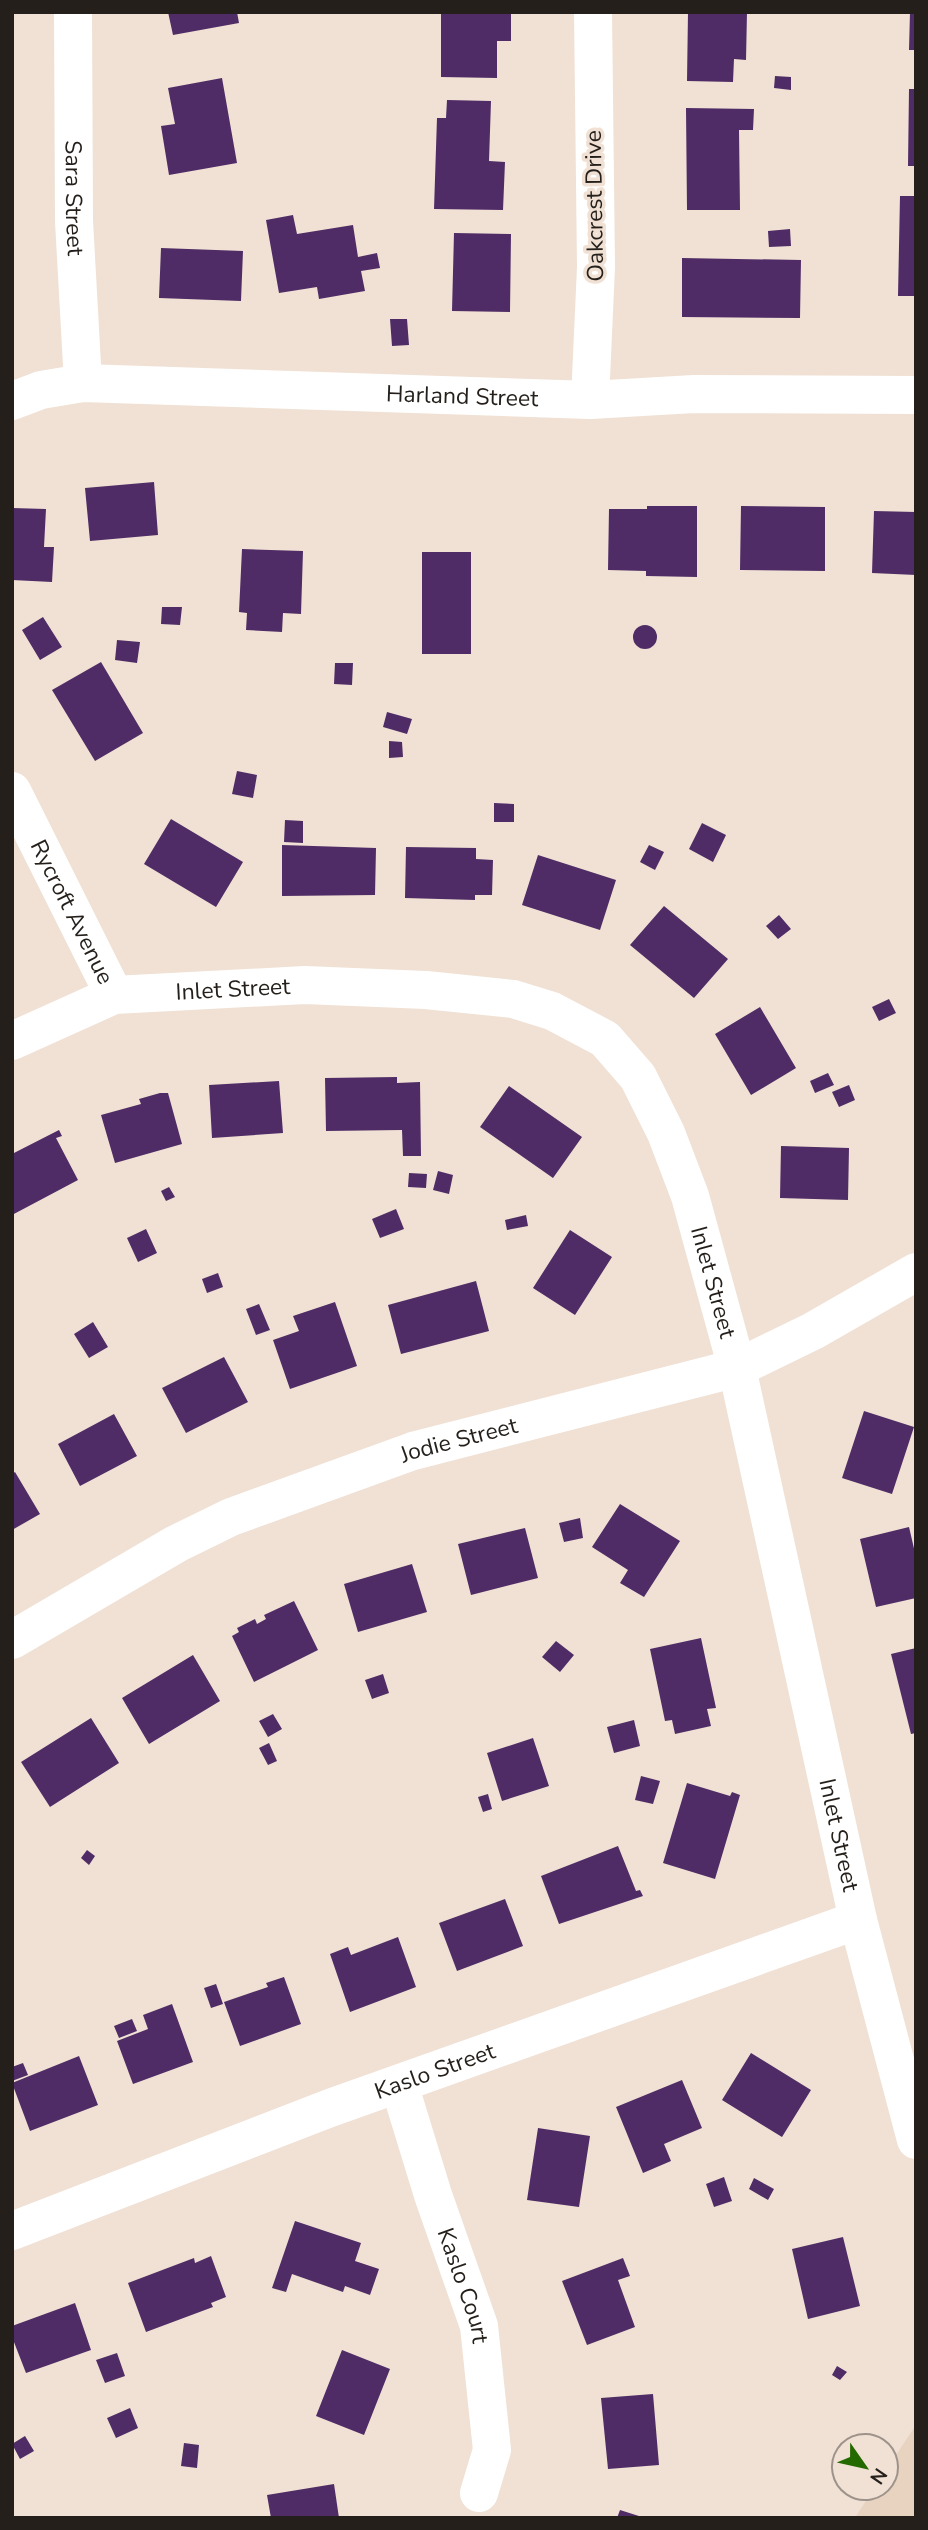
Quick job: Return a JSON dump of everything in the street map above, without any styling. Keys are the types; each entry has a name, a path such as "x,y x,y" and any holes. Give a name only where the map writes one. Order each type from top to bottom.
{"street":[{"name":"Sara Street","path":"73,12 74,221 83,383"},
{"name":"Oakcrest Drive","path":"590,401 596,267 593,12"},
{"name":"Harland Street","path":"12,401 41,390 83,383 590,401 694,394 916,395"},
{"name":"Rycroft Avenue","path":"12,791 114,996"},
{"name":"Inlet Street","path":"12,1041 114,996 305,985 426,990 513,999 552,1011 585,1026 605,1040 638,1077 666,1133 690,1196 737,1368 858,1920 916,2140"},
{"name":"Jodie Street","path":"12,1640 155,1556 231,1517 412,1451 737,1368 813,1331 916,1272"},
{"name":"Kaslo Street","path":"12,2231 399,2084 858,1920"},
{"name":"Kaslo Court","path":"399,2084 433,2194 479,2326 492,2450 479,2493"}],"shaded area":[{"path":"916,2425 916,2518 855,2518 865,2502 900,2502 900,2449"}],"building":[{"path":"168,12 237,12 239,23 173,35"},
{"path":"441,12 511,12 511,41 497,41 497,78 441,77"},
{"path":"688,12 747,12 746,60 734,59 733,82 687,81"},
{"path":"910,12 916,12 916,50 909,50"},
{"path":"775,76 791,77 791,90 774,88"},
{"path":"222,78 237,163 169,175 161,126 175,124 168,88"},
{"path":"909,89 916,89 916,166 908,166"},
{"path":"447,100 491,101 489,161 505,162 503,210 434,209 437,118 446,118"},
{"path":"686,108 754,109 753,130 739,130 740,210 687,210"},
{"path":"900,196 916,196 916,296 898,296"},
{"path":"293,215 297,234 353,225 358,257 377,253 380,268 361,271 365,291 319,299 317,287 279,293 266,220"},
{"path":"790,229 791,246 769,247 768,231"},
{"path":"454,233 511,234 510,312 452,311"},
{"path":"161,248 243,251 241,301 159,298"},
{"path":"682,258 801,260 800,318 682,317"},
{"path":"390,319 407,319 409,345 392,346"},
{"path":"154,482 158,535 90,541 85,488"},
{"path":"647,506 697,506 697,577 646,576 646,571 608,570 609,509 647,509"},
{"path":"741,506 825,507 825,571 740,570"},
{"path":"12,508 46,509 44,547 54,547 52,582 12,580"},
{"path":"874,511 916,512 916,575 872,573"},
{"path":"242,549 303,551 301,614 283,613 282,632 246,630 247,613 239,612"},
{"path":"422,552 471,552 471,654 422,654"},
{"path":"162,607 182,607 180,625 161,624"},
{"path":"43,617 62,647 40,660 22,630"},
{"path":"645,625 656,632 657,637 650,648 645,649 634,642 633,637 640,626"},
{"path":"117,640 140,642 137,663 115,660"},
{"path":"101,662 143,733 95,761 52,690"},
{"path":"335,663 353,663 352,685 334,684"},
{"path":"387,712 412,719 407,734 383,727"},
{"path":"389,741 402,742 403,757 389,758"},
{"path":"237,771 257,775 253,798 232,794"},
{"path":"494,803 514,804 514,822 494,822"},
{"path":"171,819 243,862 216,907 144,864"},
{"path":"285,820 303,821 303,843 284,842"},
{"path":"702,823 726,835 713,862 689,849"},
{"path":"282,845 376,848 375,895 282,896"},
{"path":"649,845 664,852 655,870 640,862"},
{"path":"406,847 476,848 476,859 493,860 492,895 475,895 475,900 405,898"},
{"path":"538,855 616,880 600,930 522,905"},
{"path":"664,906 728,959 694,998 630,945"},
{"path":"779,915 791,929 778,939 766,926"},
{"path":"889,999 896,1013 879,1021 872,1007"},
{"path":"760,1007 796,1068 751,1095 715,1034"},
{"path":"828,1073 834,1085 815,1093 810,1081"},
{"path":"397,1077 397,1083 420,1082 421,1156 403,1156 402,1130 326,1131 325,1078"},
{"path":"279,1081 283,1133 212,1138 209,1085"},
{"path":"849,1085 855,1100 839,1107 832,1092"},
{"path":"509,1086 582,1137 553,1178 480,1127"},
{"path":"168,1093 182,1144 115,1163 101,1115 141,1104 139,1099"},
{"path":"59,1130 62,1136 56,1138 78,1180 12,1215 12,1154"},
{"path":"781,1146 849,1148 848,1200 780,1198"},
{"path":"438,1171 453,1175 449,1194 433,1190"},
{"path":"409,1173 427,1174 426,1188 408,1187"},
{"path":"169,1187 175,1197 166,1201 161,1191"},
{"path":"396,1209 404,1229 380,1238 372,1219"},
{"path":"526,1215 528,1226 507,1230 505,1220"},
{"path":"146,1229 157,1253 138,1262 127,1238"},
{"path":"570,1230 612,1257 575,1315 533,1288"},
{"path":"218,1273 223,1287 207,1293 202,1279"},
{"path":"476,1281 489,1331 401,1354 388,1305"},
{"path":"335,1302 357,1366 290,1389 273,1340 299,1331 293,1316"},
{"path":"259,1304 270,1330 256,1335 246,1309"},
{"path":"93,1322 108,1347 89,1358 74,1334"},
{"path":"224,1357 248,1402 186,1433 162,1388"},
{"path":"864,1411 914,1427 892,1494 842,1478"},
{"path":"114,1414 137,1456 80,1486 58,1444"},
{"path":"15,1472 40,1514 12,1530 12,1474"},
{"path":"620,1504 680,1541 644,1597 620,1583 628,1570 592,1547"},
{"path":"580,1518 583,1538 564,1542 559,1523"},
{"path":"909,1527 916,1557 916,1598 876,1607 860,1539"},
{"path":"525,1528 538,1578 471,1595 458,1544"},
{"path":"412,1564 427,1612 358,1632 344,1584"},
{"path":"294,1601 318,1650 254,1682 232,1636 239,1632 237,1628 255,1619 257,1624 266,1619 264,1615"},
{"path":"701,1638 716,1708 707,1709 711,1726 675,1734 672,1720 665,1721 650,1649"},
{"path":"556,1641 574,1655 560,1672 542,1657"},
{"path":"916,1648 916,1733 911,1734 891,1654"},
{"path":"193,1655 220,1701 149,1744 122,1698"},
{"path":"383,1674 389,1693 372,1699 365,1680"},
{"path":"273,1714 282,1729 268,1737 259,1721"},
{"path":"91,1718 119,1763 50,1807 21,1762"},
{"path":"634,1720 640,1746 614,1753 607,1727"},
{"path":"533,1738 549,1786 502,1801 487,1753"},
{"path":"269,1743 277,1761 268,1765 259,1748"},
{"path":"641,1776 660,1781 653,1804 635,1800"},
{"path":"687,1783 730,1796 732,1792 740,1795 715,1879 663,1863"},
{"path":"488,1794 492,1809 483,1812 478,1797"},
{"path":"618,1846 636,1891 640,1890 643,1896 559,1924 541,1876"},
{"path":"87,1850 95,1856 89,1865 81,1858"},
{"path":"505,1899 523,1946 457,1971 439,1923"},
{"path":"398,1937 416,1987 350,2012 330,1954 348,1947 351,1955"},
{"path":"284,1977 301,2024 240,2046 224,2002 268,1987 266,1983"},
{"path":"216,1984 223,2004 211,2008 204,1988"},
{"path":"172,2004 193,2062 133,2084 117,2041 148,2029 143,2015"},
{"path":"132,2019 137,2031 119,2038 114,2026"},
{"path":"751,2053 811,2090 782,2137 722,2100"},
{"path":"79,2056 98,2105 30,2131 12,2083"},
{"path":"23,2063 28,2075 12,2081 12,2067"},
{"path":"682,2080 702,2128 664,2144 671,2161 643,2173 616,2107"},
{"path":"538,2128 590,2136 579,2207 527,2200"},
{"path":"724,2177 732,2201 714,2207 706,2184"},
{"path":"754,2178 774,2189 768,2200 749,2189"},
{"path":"295,2221 361,2243 355,2261 379,2269 370,2295 345,2286 343,2292 292,2274 286,2292 272,2288"},
{"path":"843,2237 860,2306 808,2319 792,2249"},
{"path":"211,2256 226,2297 211,2303 213,2307 146,2332 128,2283 194,2258 195,2263"},
{"path":"623,2258 630,2276 618,2280 635,2327 587,2345 562,2281"},
{"path":"75,2303 91,2350 26,2373 12,2337 12,2326"},
{"path":"342,2350 390,2369 364,2435 316,2416"},
{"path":"117,2353 125,2376 105,2383 96,2360"},
{"path":"837,2366 847,2372 840,2380 832,2375"},
{"path":"653,2394 659,2465 608,2469 601,2398"},
{"path":"130,2408 138,2428 116,2438 107,2418"},
{"path":"25,2436 34,2451 20,2459 12,2444"},
{"path":"184,2443 199,2445 197,2468 181,2466"},
{"path":"334,2484 339,2518 271,2518 267,2495"},
{"path":"620,2510 642,2517 642,2518 617,2518"}]}
